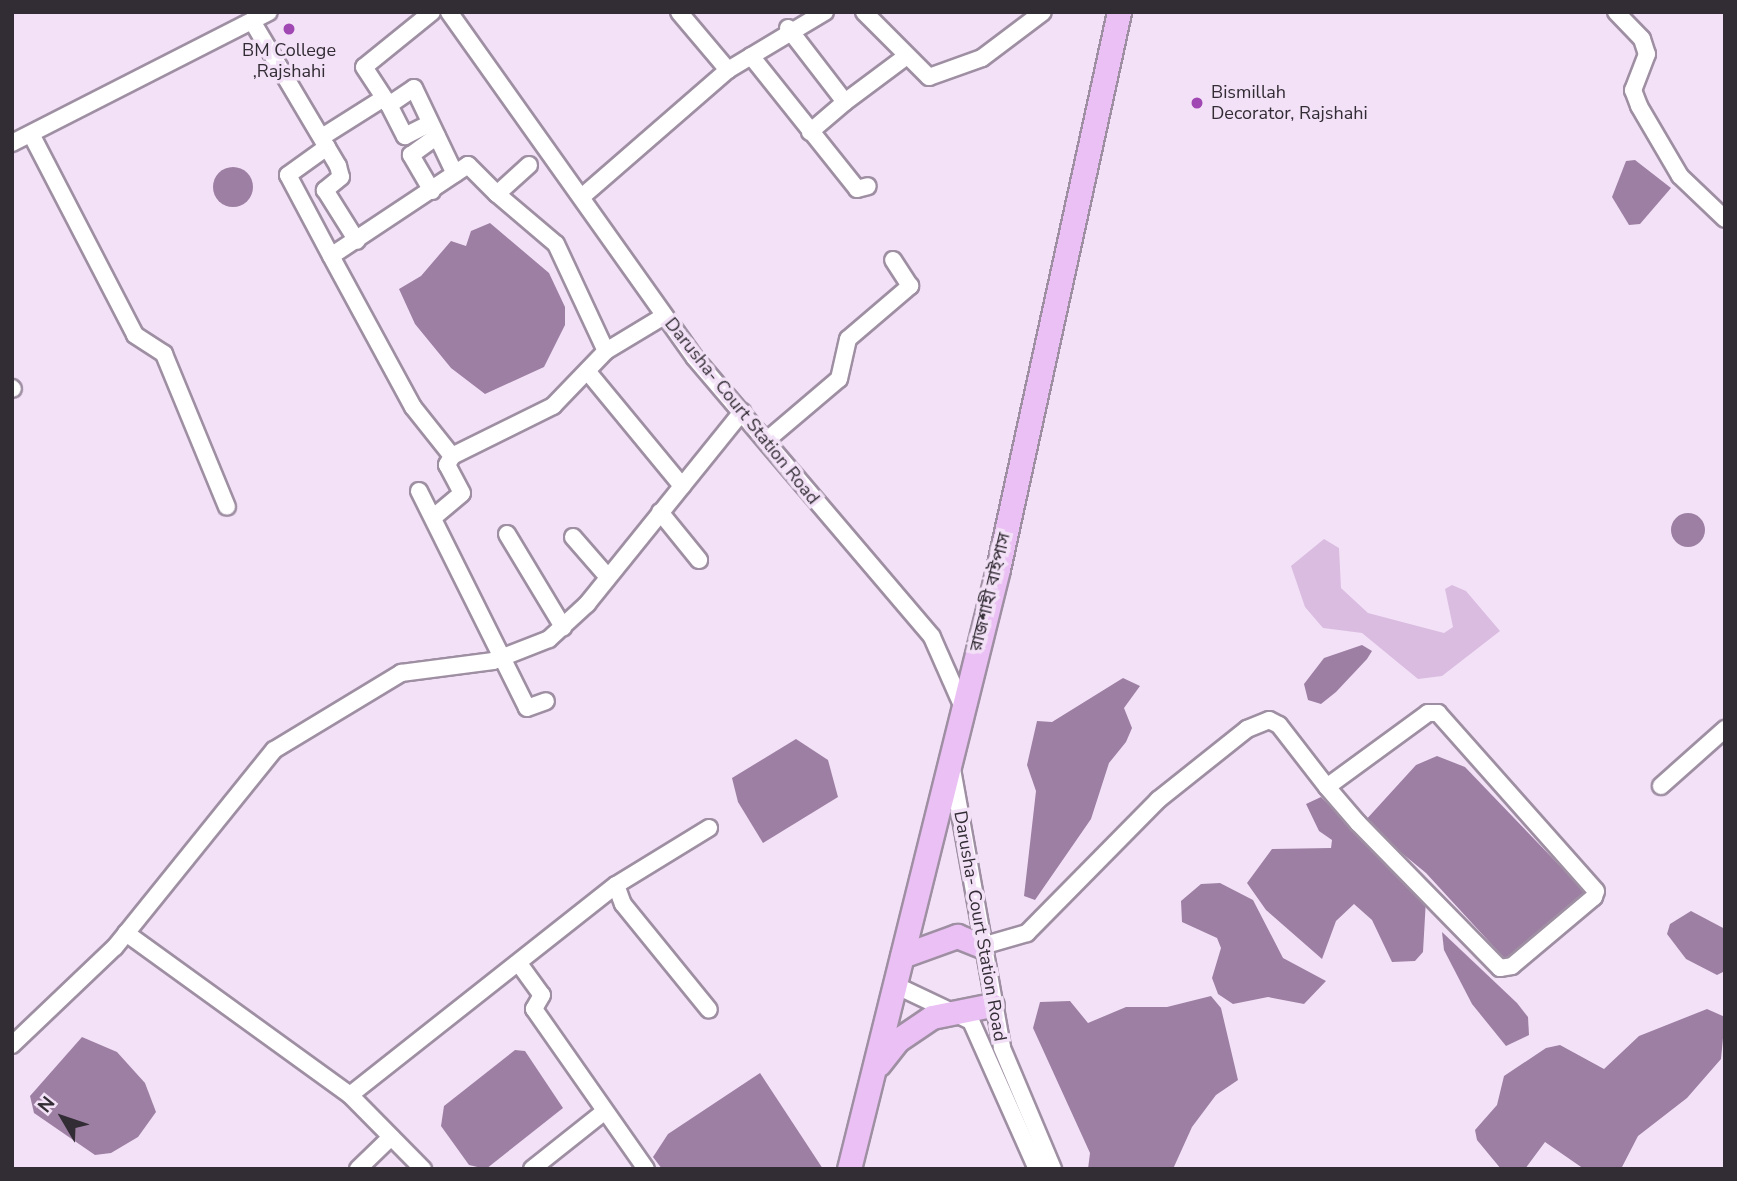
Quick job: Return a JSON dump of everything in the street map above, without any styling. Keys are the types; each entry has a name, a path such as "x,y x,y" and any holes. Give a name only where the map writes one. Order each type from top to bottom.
{"highway":[{"name":"রাজশাহী বাইপাস","path":"849,1169 962,705 998,569 1119,12"},
{"path":"902,956 957,936 982,946"},
{"path":"870,1076 908,1032 932,1017 992,1005"}],"street":[{"path":"12,143 269,12"},
{"path":"432,12 365,67 405,135 433,130"},
{"name":"Darusha- Court Station Road","path":"449,12 584,195 664,316 932,637 962,705"},
{"path":"678,12 728,70"},
{"path":"584,195 728,70 825,12"},
{"path":"864,12 904,58 929,77 944,75 982,58 1043,12"},
{"path":"1616,12 1642,39 1647,54 1633,90 1639,106 1680,176 1725,219"},
{"path":"252,21 324,142 341,177 325,190 357,241"},
{"path":"788,28 845,102"},
{"path":"751,56 857,189 868,186"},
{"path":"810,132 904,58"},
{"path":"452,456 413,407 288,175 324,142 387,101 414,88 455,174"},
{"path":"432,191 411,155 433,130"},
{"path":"32,134 135,335 164,354 227,507"},
{"path":"331,256 468,165 497,194 556,244 606,351"},
{"path":"497,194 529,165"},
{"path":"767,440 839,379 848,339 910,286 893,260"},
{"path":"435,516 461,494 447,465 452,456 553,406 606,351 664,316"},
{"path":"588,372 682,486"},
{"path":"12,1045 54,1012 126,933 274,750 401,673 502,657 563,627 742,412"},
{"path":"419,491 435,516 527,708 546,701"},
{"path":"660,512 699,560"},
{"path":"507,534 563,627"},
{"path":"573,537 607,576"},
{"path":"982,946 1027,933 1158,800 1247,729 1269,720 1279,725 1327,787 1500,968 1512,966 1594,897 1596,891 1433,711 1327,787"},
{"path":"1661,786 1725,729"},
{"name":"Darusha- Court Station Road","path":"950,757 992,1005 1013,1084 1053,1169"},
{"path":"350,1095 520,965 616,885 709,828"},
{"path":"616,885 623,904 709,1010"},
{"path":"126,933 350,1095 423,1169"},
{"path":"520,965 542,995 534,1009 646,1169"},
{"name":"Darusha- Court Station Road","path":"895,985 955,1012 976,1029 1037,1169"},
{"path":"532,1169 604,1112"},
{"path":"358,1169 391,1137"}],"shaded area":[{"path":"1635,160 1671,188 1640,224 1629,225 1612,197 1626,161"},
{"path":"233,167 247,173 253,187 247,201 233,207 219,201 213,187 219,173"},
{"path":"490,223 549,273 565,307 565,325 544,367 485,394 451,368 415,324 399,289 421,276 451,241 466,246 471,231"},
{"path":"1688,513 1700,518 1705,530 1700,542 1688,547 1676,542 1671,530 1676,518"},
{"path":"1324,539 1339,548 1341,588 1368,613 1444,633 1453,627 1445,589 1452,585 1466,591 1500,631 1442,676 1418,679 1362,633 1323,628 1305,607 1291,566"},
{"path":"1362,645 1372,651 1336,692 1321,704 1308,700 1304,684 1324,658"},
{"path":"1123,678 1140,686 1124,708 1132,728 1126,742 1109,763 1091,819 1035,900 1024,896 1036,791 1027,765 1037,721 1052,722"},
{"path":"796,739 828,760 838,797 763,843 738,802 732,778"},
{"path":"1437,756 1465,767 1587,894 1555,929 1506,960 1426,873 1364,822 1416,765"},
{"path":"1321,797 1426,899 1423,952 1415,961 1392,962 1372,920 1354,904 1336,921 1322,959 1266,910 1247,883 1272,849 1331,848 1332,840 1319,831 1306,804"},
{"path":"1220,883 1253,900 1283,958 1326,981 1304,1004 1268,997 1233,1004 1218,994 1212,978 1221,948 1217,938 1182,922 1181,901 1201,884"},
{"path":"1691,911 1725,929 1725,971 1717,975 1686,959 1667,934 1670,924"},
{"path":"1442,932 1517,1003 1528,1017 1529,1035 1506,1046 1472,1004 1444,950"},
{"path":"1211,996 1221,1008 1238,1080 1216,1095 1192,1127 1173,1169 1088,1169 1090,1153 1033,1028 1040,1002 1070,1001 1088,1023 1126,1007 1167,1007"},
{"path":"1707,1009 1725,1017 1721,1059 1687,1098 1638,1136 1621,1169 1584,1169 1545,1142 1525,1169 1501,1169 1477,1140 1475,1130 1497,1105 1504,1076 1546,1048 1560,1045 1604,1069 1639,1036"},
{"path":"82,1037 117,1052 145,1083 156,1112 138,1137 111,1153 95,1155 34,1113 30,1096"},
{"path":"515,1050 525,1051 563,1108 486,1169 469,1165 441,1126 444,1106"},
{"path":"760,1073 823,1169 662,1169 653,1157 668,1134"}],"place":[{"name":"BM College ,Rajshahi","path":"289,29"},
{"name":"Bismillah Decorator, Rajshahi","path":"1197,103"}]}
